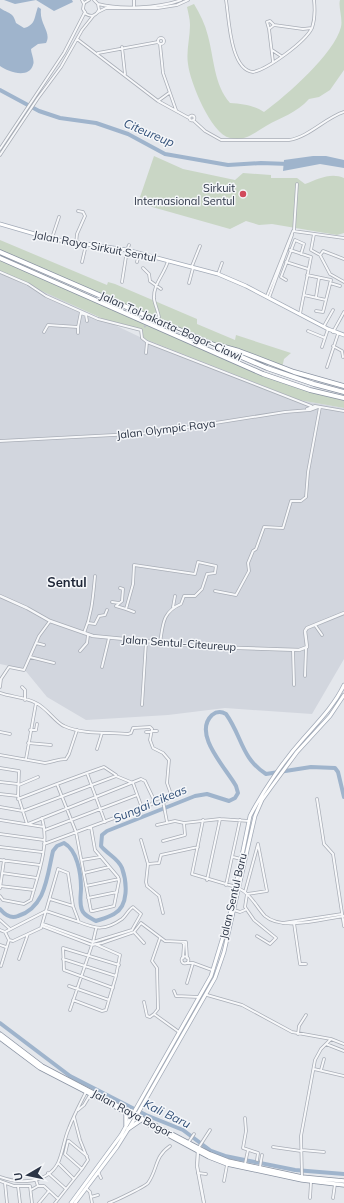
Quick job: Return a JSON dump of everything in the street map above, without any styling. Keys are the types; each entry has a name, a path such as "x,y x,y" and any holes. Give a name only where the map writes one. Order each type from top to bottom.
{"highway":[{"name":"Jalan Tol Jakarta–Bogor–Ciawi","path":"0,252 267,368 314,384 344,392"},
{"name":"Jalan Tol Jakarta–Bogor–Ciawi","path":"0,258 263,374 310,390 344,398"},
{"path":"209,343 239,351 294,372 343,386"},
{"name":"Jalan Raya Bogor","path":"0,1034 42,1066 86,1092 126,1112 132,1113"},
{"name":"Jalan Raya Bogor","path":"0,1038 40,1068 189,1142 227,1164 302,1179 344,1181"},
{"path":"126,1112 126,1125"},
{"name":"Jalan Raya Bogor","path":"137,1116 141,1120 220,1158 245,1162 311,1182 344,1184"},
{"path":"128,1129 141,1120"}],"main road":[{"name":"Jalan Raya Sirkuit Sentul","path":"0,224 52,240 127,250 218,274 338,334 344,335"},
{"name":"Jalan Sentul Baru","path":"232,915 249,821 257,802 335,702 344,685"},
{"name":"Jalan Sentul Baru","path":"294,754 330,716 344,695"},
{"name":"Jalan Sentul Baru","path":"71,1203 121,1136 136,1105 199,997 213,970 225,938 240,889 256,812 271,785"},
{"path":"245,864 241,860 246,858"},
{"name":"Jalan Sentul Baru","path":"75,1203 137,1116 207,995 222,961 225,938"},
{"path":"183,1024 188,1027"},
{"path":"179,1032 184,1035"}],"street":[{"path":"0,149 64,53 85,12 82,0"},
{"path":"84,4 89,0"},
{"path":"94,0 98,4 106,7 134,9 164,8 188,0"},
{"path":"134,0 134,9"},
{"path":"0,155 38,98 61,67 88,21 94,15 106,7 159,5 181,0"},
{"path":"226,0 235,55 239,64 244,69 253,72 282,56 306,36 312,28 314,18 314,0"},
{"path":"98,4 98,12"},
{"path":"85,12 88,15 94,15"},
{"path":"273,62 267,22 270,21 274,25 303,30 312,28"},
{"path":"269,29 274,25"},
{"path":"303,30 306,36"},
{"path":"98,53 122,47 158,42 159,38 163,39 163,44 160,44"},
{"path":"78,39 158,101 193,120 205,131 221,140 289,140 297,138 329,118 344,112"},
{"path":"158,42 160,44 161,65 176,111"},
{"path":"122,47 125,74"},
{"path":"272,50 282,56"},
{"path":"158,101 169,93"},
{"path":"189,118 192,115 194,117 193,120"},
{"path":"268,298 294,230 297,184"},
{"path":"76,244 85,216 83,212 78,211"},
{"path":"52,240 58,216"},
{"path":"294,230 344,238"},
{"path":"314,234 311,250 320,255 330,274 344,282"},
{"path":"286,280 280,277 290,250 296,240 304,244 301,254"},
{"path":"82,262 86,245"},
{"path":"122,282 129,245"},
{"path":"189,283 192,268 200,246"},
{"path":"290,250 311,257 300,315"},
{"path":"320,255 324,251 344,259"},
{"path":"137,262 139,254"},
{"path":"159,317 154,299 157,282 166,270 168,261"},
{"path":"286,262 308,269"},
{"path":"218,274 222,263"},
{"path":"143,268 149,274 150,281 161,289"},
{"path":"0,272 28,284 46,296 98,319 142,330"},
{"path":"307,275 330,279 323,312 316,311"},
{"path":"316,297 319,278"},
{"path":"330,284 340,286"},
{"path":"304,294 326,300"},
{"path":"324,327 333,310"},
{"path":"81,312 86,315 87,321"},
{"path":"78,333 81,312"},
{"path":"334,332 344,312"},
{"path":"44,332 48,325 78,327"},
{"path":"144,327 142,330 142,338 147,342 311,406"},
{"path":"322,347 328,329"},
{"path":"308,331 325,338"},
{"path":"327,367 338,334"},
{"path":"146,353 147,342"},
{"path":"333,346 342,352 343,357"},
{"name":"Jalan Olympic Raya","path":"307,409 311,406 344,411"},
{"path":"215,591 236,595 249,571 249,559 253,551 256,550 264,527 283,528 291,501 306,498 308,472 319,407"},
{"name":"Jalan Olympic Raya","path":"0,441 152,433 319,407"},
{"path":"126,609 133,584 134,565 195,574 198,562 215,565 215,573 207,574 202,589 194,597 184,596 181,604 173,607"},
{"path":"84,633 92,611 91,599 95,576"},
{"path":"120,588 123,590 122,601 116,606 134,612"},
{"name":"Jalan Sentul-Citeureup","path":"0,596 27,608 50,621 88,635 146,642 176,643 208,648 236,647 293,650 306,648"},
{"path":"160,643 165,619 173,607 175,596"},
{"path":"112,602 119,604"},
{"path":"88,623 95,625 99,616 106,614 107,610"},
{"path":"305,676 306,630 344,613"},
{"path":"0,686 1,679 8,668 12,667 23,671 36,643 50,621"},
{"path":"315,625 322,634"},
{"path":"80,652 87,643 88,635"},
{"path":"102,667 109,638"},
{"path":"142,704 146,642"},
{"path":"36,643 44,645"},
{"path":"293,650 294,685"},
{"path":"30,657 54,663"},
{"path":"22,687 25,690 25,700"},
{"path":"0,694 36,703 53,716 61,725 77,730 102,734 130,734 134,728 144,726 150,727 150,740 154,750 163,752 169,760 167,783 172,797 163,803"},
{"path":"26,759 36,703"},
{"path":"30,730 36,730 37,724"},
{"path":"0,755 45,763 52,762 57,759 66,759 77,730"},
{"path":"146,732 157,731"},
{"path":"0,732 10,734"},
{"path":"97,749 102,734"},
{"path":"28,743 51,745"},
{"path":"0,794 18,798 104,767 116,776 133,783 142,808"},
{"path":"0,768 19,771 18,798 28,824"},
{"path":"87,773 105,822"},
{"path":"0,807 23,811 116,776"},
{"path":"0,782 18,784 38,777"},
{"path":"28,824 141,780 144,780 154,800"},
{"path":"57,784 76,832 90,909 93,911 114,906 119,879 95,850"},
{"path":"45,830 137,795"},
{"path":"44,844 142,808 152,804 154,800 160,798 163,803 167,822"},
{"path":"317,799 324,844 333,854 344,926"},
{"path":"0,896 4,900 24,904 31,900 43,852 45,827 42,818"},
{"path":"158,825 167,822 178,821 184,823 220,819 249,821"},
{"path":"206,880 220,819"},
{"path":"0,820 45,827"},
{"path":"203,820 192,874 206,880 236,887"},
{"path":"226,885 240,820"},
{"path":"163,841 185,835 184,823"},
{"path":"91,827 95,857"},
{"path":"0,834 44,840"},
{"path":"141,840 148,864 147,886 158,896 163,913"},
{"path":"246,893 266,891 258,844 246,893 245,910 259,925 276,938 270,944 257,936"},
{"path":"0,847 43,852"},
{"path":"148,864 159,863 160,855 198,847"},
{"path":"82,860 100,856"},
{"path":"232,857 241,860"},
{"path":"0,860 40,865"},
{"path":"4,860 0,887 34,890"},
{"path":"84,873 110,867"},
{"path":"2,931 9,940 14,941 43,925 57,870 66,872 73,906 79,922"},
{"path":"2,873 37,878"},
{"path":"86,886 119,879"},
{"path":"240,889 246,893 269,919 274,922 294,922 343,915"},
{"path":"88,898 117,892"},
{"path":"50,899 73,906"},
{"path":"2,931 10,929 46,911 96,929 106,927 122,918 133,907 141,913 133,931 93,942 43,925"},
{"path":"234,910 240,912 245,910"},
{"path":"0,920 10,929"},
{"path":"138,921 165,941 182,941 187,943 186,963"},
{"path":"294,922 300,964 306,964"},
{"path":"93,944 102,943 133,931 141,923"},
{"path":"2,931 5,924"},
{"path":"43,925 120,955 113,988 106,1010 102,1011 73,1000"},
{"path":"70,1010 84,966 93,944 96,929"},
{"path":"133,931 144,943"},
{"path":"19,959 28,934"},
{"path":"144,1002 147,1016 150,1017 158,1009 157,968 152,962 160,938"},
{"path":"1,966 9,940"},
{"path":"182,941 184,944 182,962 193,963 213,970"},
{"path":"102,943 102,948"},
{"path":"0,946 6,947"},
{"path":"113,988 64,970 64,947 118,965"},
{"path":"183,958 187,958 193,963"},
{"path":"63,959 116,976"},
{"path":"187,983 193,963"},
{"path":"69,986 109,1000"},
{"path":"174,991 176,996 199,997"},
{"path":"207,995 242,1005 277,1025 298,1034 344,1044"},
{"path":"154,1014 179,1032"},
{"path":"298,1034 299,1026 306,1015"},
{"path":"302,1179 302,1129 314,1069 318,1053 330,1040"},
{"path":"327,1043 344,1051"},
{"path":"321,1070 324,1059"},
{"path":"314,1069 344,1076"},
{"path":"0,1177 21,1182 36,1180 48,1173 58,1163 66,1137 86,1092"},
{"path":"77,1110 84,1105 91,1094"},
{"path":"55,1203 88,1162 88,1157 80,1140 74,1117"},
{"path":"245,1118 246,1131 243,1147 258,1153 257,1160"},
{"path":"204,1203 198,1173 198,1148 210,1130"},
{"path":"189,1142 193,1135"},
{"path":"66,1137 68,1141 88,1157"},
{"path":"68,1141 65,1154 82,1169"},
{"path":"110,1203 115,1202 148,1184 156,1168 158,1157 170,1146"},
{"path":"273,1146 324,1152"},
{"path":"245,1162 248,1150"},
{"path":"260,1167 262,1155"},
{"path":"58,1163 74,1178"},
{"path":"224,1182 227,1164"},
{"path":"97,1172 101,1178"},
{"path":"48,1173 66,1189"},
{"path":"198,1173 206,1174"},
{"path":"36,1180 38,1186"},
{"path":"0,1181 18,1186 30,1186 32,1203"},
{"path":"310,1198 311,1182"},
{"path":"5,1183 7,1203"},
{"path":"333,1198 335,1184"},
{"path":"18,1186 20,1203"},
{"path":"31,1190 38,1186 44,1186 58,1199"},
{"path":"86,1187 92,1203"},
{"path":"38,1203 49,1191"},
{"path":"91,1197 98,1195"}],"shaded area":[{"path":"0,274 31,285 142,338 299,400 344,408 344,659 312,714 225,708 168,715 86,720 47,697 24,669 0,664"}],"green space":[{"path":"340,0 344,0 344,70 330,90 319,97 309,99 299,108 245,138 235,139 223,134 209,118 193,83 187,54 190,23 187,7 194,4 204,23 215,71 221,88 230,103 248,105 264,112 297,85 320,61 337,38 341,27"},
{"name":"Sirkuit Internasional Sentul","path":"154,156 183,169 235,180 243,173 271,175 271,178 297,178 305,184 329,176 339,176 344,178 344,233 337,235 272,224 259,225 246,221 230,229 138,203"},
{"path":"0,240 107,285 108,282 115,284 197,319 197,324 235,340 236,335 291,353 284,359 282,368 239,351 209,343 0,252"},
{"path":"0,258 284,381 344,398 344,408 299,400 142,338 141,330 110,322 0,272"}],"water":[{"path":"4,0 36,0 15,4"},
{"path":"36,0 72,0 73,2 54,11"},
{"path":"38,7 41,9 42,19 47,31 47,39 46,43 38,44 31,49 33,65 31,69 27,72 18,73 0,66 0,8 12,15 16,23 24,28 33,23"},
{"path":"313,156 326,156 344,160 344,168 320,164 283,171 284,160"}],"waterway":[{"name":"Citeureup","path":"0,90 39,111 60,118 96,123 128,134 165,154 228,165 261,163 289,164"},
{"name":"Sungai Cikeas","path":"0,909 8,916 15,917 27,912 34,906 44,890 53,851 57,846 64,843 75,856 79,869 81,882 81,905 84,914 96,921 110,916 119,910 126,893 124,874 118,861 101,846 102,835 107,831 195,796 207,794 229,801 235,798 238,793 236,786 219,761 208,741 206,732 207,723 212,715 217,712 226,714 251,761 266,774 311,767 335,768 338,772 344,797"},
{"name":"Kali Baru","path":"0,1023 70,1076 146,1115 183,1130 211,1151 225,1156 295,1170 344,1174"}],"tunnel":[{"path":"144,327 159,317"}],"place":[{"name":"Sirkuit Internasional Sentul","path":"243,194"}],"district":[{"name":"Sentul","path":"67,582"}]}
